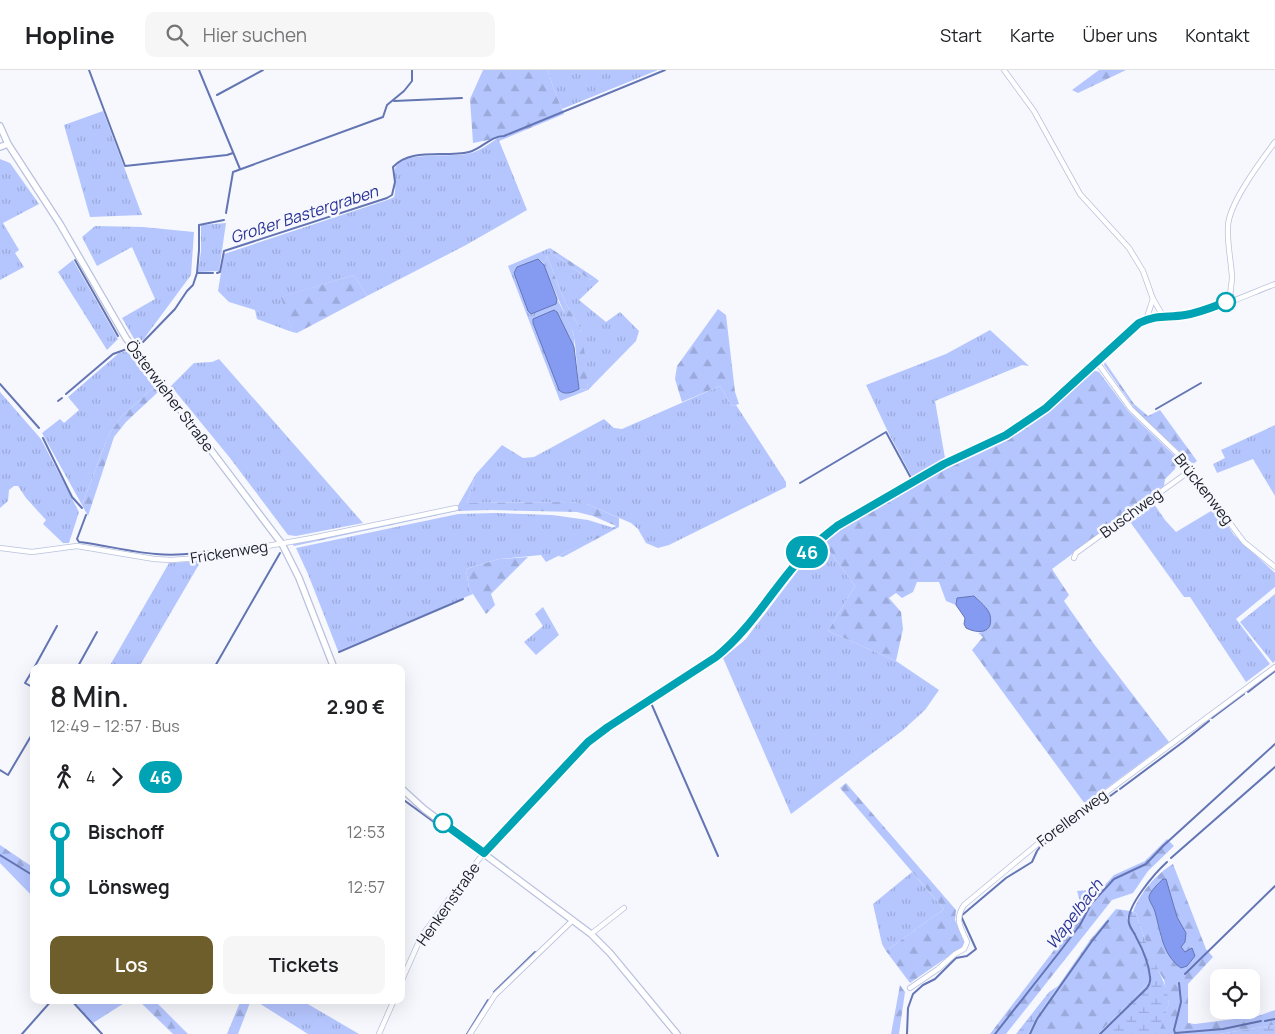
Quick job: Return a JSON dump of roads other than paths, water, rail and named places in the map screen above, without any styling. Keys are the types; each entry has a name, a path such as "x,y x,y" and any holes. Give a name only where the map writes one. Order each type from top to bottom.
{"street":[{"path":"1004,70 1034,111 1080,194 1129,248 1143,272 1153,299 1163,316"},
{"name":"Österwieher Straße","path":"0,126 2,137 60,224 126,338 282,544 299,578 332,664"},
{"path":"1231,300 1232,278 1228,224 1238,198 1275,142"},
{"path":"0,147 8,144"},
{"path":"1146,320 1163,316 1183,316 1197,313 1275,284"},
{"path":"1146,320 1153,299"},
{"name":"Henkenstraße","path":"405,974 427,928 484,853 588,742 716,657 731,645 802,557 821,538 853,515 944,464 1006,435 1046,408 1139,323 1146,320"},
{"name":"Brückenweg","path":"1096,362 1131,409 1179,454 1244,542 1275,567"},
{"name":"Buschweg","path":"1074,558 1076,553 1191,470"},
{"name":"Frickenweg","path":"0,548 32,552 77,546 171,560 200,558 282,544 456,508"},
{"name":"Forellenweg","path":"910,988 938,969 954,954 964,949 967,942 958,920 959,912 964,905 1046,837 1275,667"},
{"path":"405,792 424,809 591,934 610,953 677,1034"},
{"path":"591,934 624,908"},
{"path":"470,1034 496,995 574,920"},
{"path":"379,1034 392,1004"}],"waterway":[{"path":"89,70 125,166 233,153"},
{"path":"199,70 240,169"},
{"path":"217,95 263,70"},
{"path":"226,213 233,172 383,117 387,105 404,91 412,81 412,70"},
{"name":"Großer Bastergraben","path":"217,273 220,272 224,251 392,195 395,182 393,167 400,161 419,155 469,152 494,138 504,136 665,70"},
{"path":"394,101 462,98"},
{"path":"197,273 199,225 224,220"},
{"path":"75,260 118,336"},
{"name":"Großer Bastergraben","path":"137,343 143,342 175,309 193,285 197,273 213,273"},
{"name":"Großer Bastergraben","path":"66,394 113,354 127,349"},
{"path":"1156,409 1201,383"},
{"name":"Großer Bastergraben","path":"0,384 39,428"},
{"name":"Großer Bastergraben","path":"58,401 62,398"},
{"path":"800,483 886,432 911,478"},
{"path":"43,438 72,497 82,508"},
{"path":"86,515 77,539 79,542 137,552 169,555 206,552 257,544"},
{"path":"216,664 280,553"},
{"path":"339,652 463,599"},
{"path":"36,664 57,626"},
{"path":"79,664 97,632"},
{"path":"656,700 717,661"},
{"path":"1248,692 1275,671"},
{"path":"30,675 25,683 30,686"},
{"path":"1212,718 1244,694"},
{"path":"651,703 718,856"},
{"path":"1120,789 1209,721"},
{"path":"0,770 8,775 30,738"},
{"name":"Wapelbach","path":"995,1034 1080,925 1091,904 1114,879 1146,864 1163,846 1275,744"},
{"path":"1171,858 1275,767"},
{"path":"907,1034 908,1008 913,994 923,985 935,979 956,958 967,956 976,949 961,916 1006,878 1032,862 1040,847 1117,791"},
{"path":"405,801 438,825"},
{"path":"0,855 30,874"},
{"path":"1100,1034 1149,984 1150,978 1147,962 1129,923 1129,916 1142,890 1167,862"},
{"path":"1185,974 1275,886"},
{"path":"1030,1034 1037,1019 1108,921"},
{"path":"494,992 535,952"},
{"path":"1179,983 1181,1002 1174,1030 1175,1033 1223,1029 1261,1021"},
{"path":"467,1034 488,1000"},
{"path":"22,1034 48,1004"},
{"path":"75,1004 102,1034"},
{"path":"1265,1021 1275,1019"}]}
